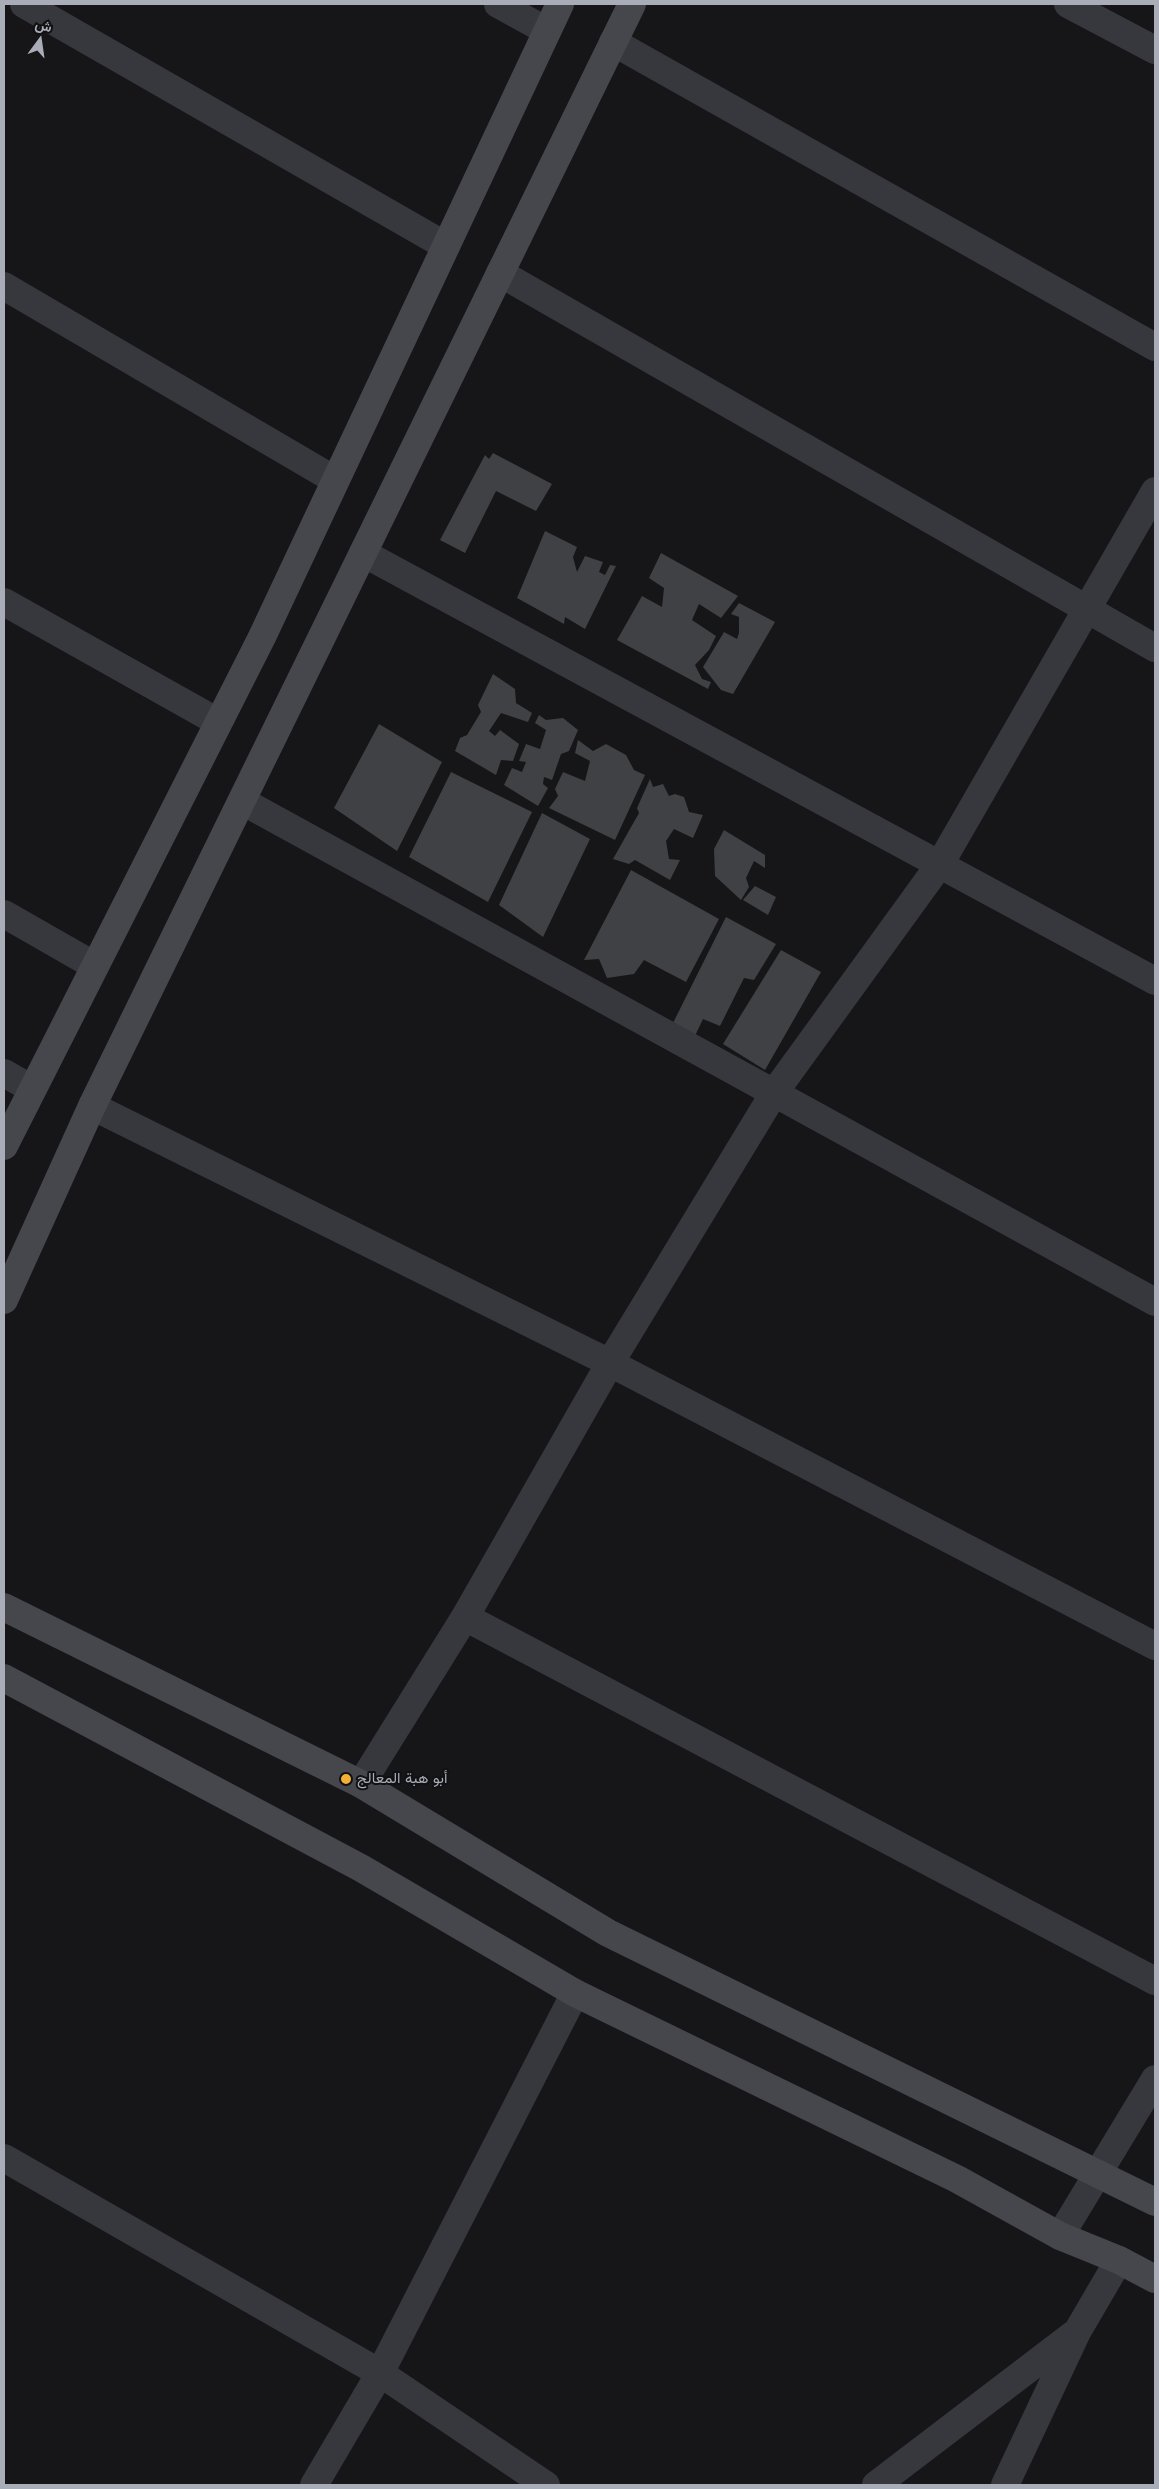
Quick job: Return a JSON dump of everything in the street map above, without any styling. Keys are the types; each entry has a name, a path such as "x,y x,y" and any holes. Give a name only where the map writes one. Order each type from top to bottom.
{"street":[{"path":"24,4 446,246"},
{"path":"498,4 547,31"},
{"path":"4,1146 218,722 335,480 560,4"},
{"path":"4,1300 92,1106 632,4"},
{"path":"1068,4 1155,50"},
{"path":"613,42 1155,347"},
{"path":"500,273 1155,648"},
{"path":"4,286 335,480"},
{"path":"361,1784 465,1617 610,1363 774,1093 940,864 1155,491"},
{"path":"363,553 1155,981"},
{"path":"4,602 218,722"},
{"path":"242,801 1155,1302"},
{"path":"4,914 95,966"},
{"path":"4,1073 32,1089"},
{"path":"92,1106 610,1363 1155,1646"},
{"path":"4,1607 361,1784 608,1933 1155,2202"},
{"path":"465,1617 1155,1981"},
{"path":"4,1678 361,1868 575,1993 958,2180 1060,2236 1154,2276"},
{"path":"314,2485 380,2373 575,1993"},
{"path":"1060,2236 1155,2079"},
{"path":"4,2158 380,2373 546,2485"},
{"path":"1004,2485 1076,2332 1119,2260"},
{"path":"876,2485 1076,2332"}],"building":[{"path":"493,453 552,484 536,511 496,491 465,553 440,540 485,455 489,459"},
{"path":"545,531 577,547 573,557 577,572 585,556 603,562 599,572 605,575 610,565 616,566 585,629 565,617 564,624 517,598"},
{"path":"661,553 738,596 721,618 699,604 692,620 716,636 709,650 695,665 702,679 711,682 708,689 617,640 642,596 662,607 664,588 649,578"},
{"path":"739,603 775,622 733,694 721,690 703,667 724,632 737,639 739,617 731,614"},
{"path":"493,674 515,689 516,703 532,713 528,722 501,713 489,731 495,736 500,730 519,744 513,761 501,760 496,775 455,751 460,738 467,735 481,712 478,705"},
{"path":"539,715 546,720 563,718 578,730 569,751 561,754 552,780 544,777 543,784 548,788 538,806 504,785 512,768 522,772 526,762 519,761 526,744 540,749 546,730 535,723"},
{"path":"379,724 442,762 397,851 334,808"},
{"path":"578,740 593,751 606,744 626,755 634,770 645,775 615,840 549,808 558,796 555,789 563,772 585,781 590,761 575,753"},
{"path":"451,772 532,812 488,902 409,857"},
{"path":"650,779 653,787 663,784 669,796 675,794 684,797 689,812 703,815 693,838 674,829 666,841 669,859 680,860 670,880 635,860 629,864 613,859 639,813 637,808"},
{"path":"542,813 590,839 543,937 499,905"},
{"path":"724,830 765,855 765,868 754,861 746,878 749,887 741,900 715,876 714,849"},
{"path":"631,870 719,919 686,982 644,960 634,974 607,978 599,959 584,960"},
{"path":"755,886 776,897 768,915 743,900"},
{"path":"726,917 776,944 754,980 744,978 720,1026 703,1019 693,1040 670,1029"},
{"path":"781,950 821,972 765,1070 723,1044"}],"place":[{"name":"أبو هبة المعالج","path":"346,1779"}]}
